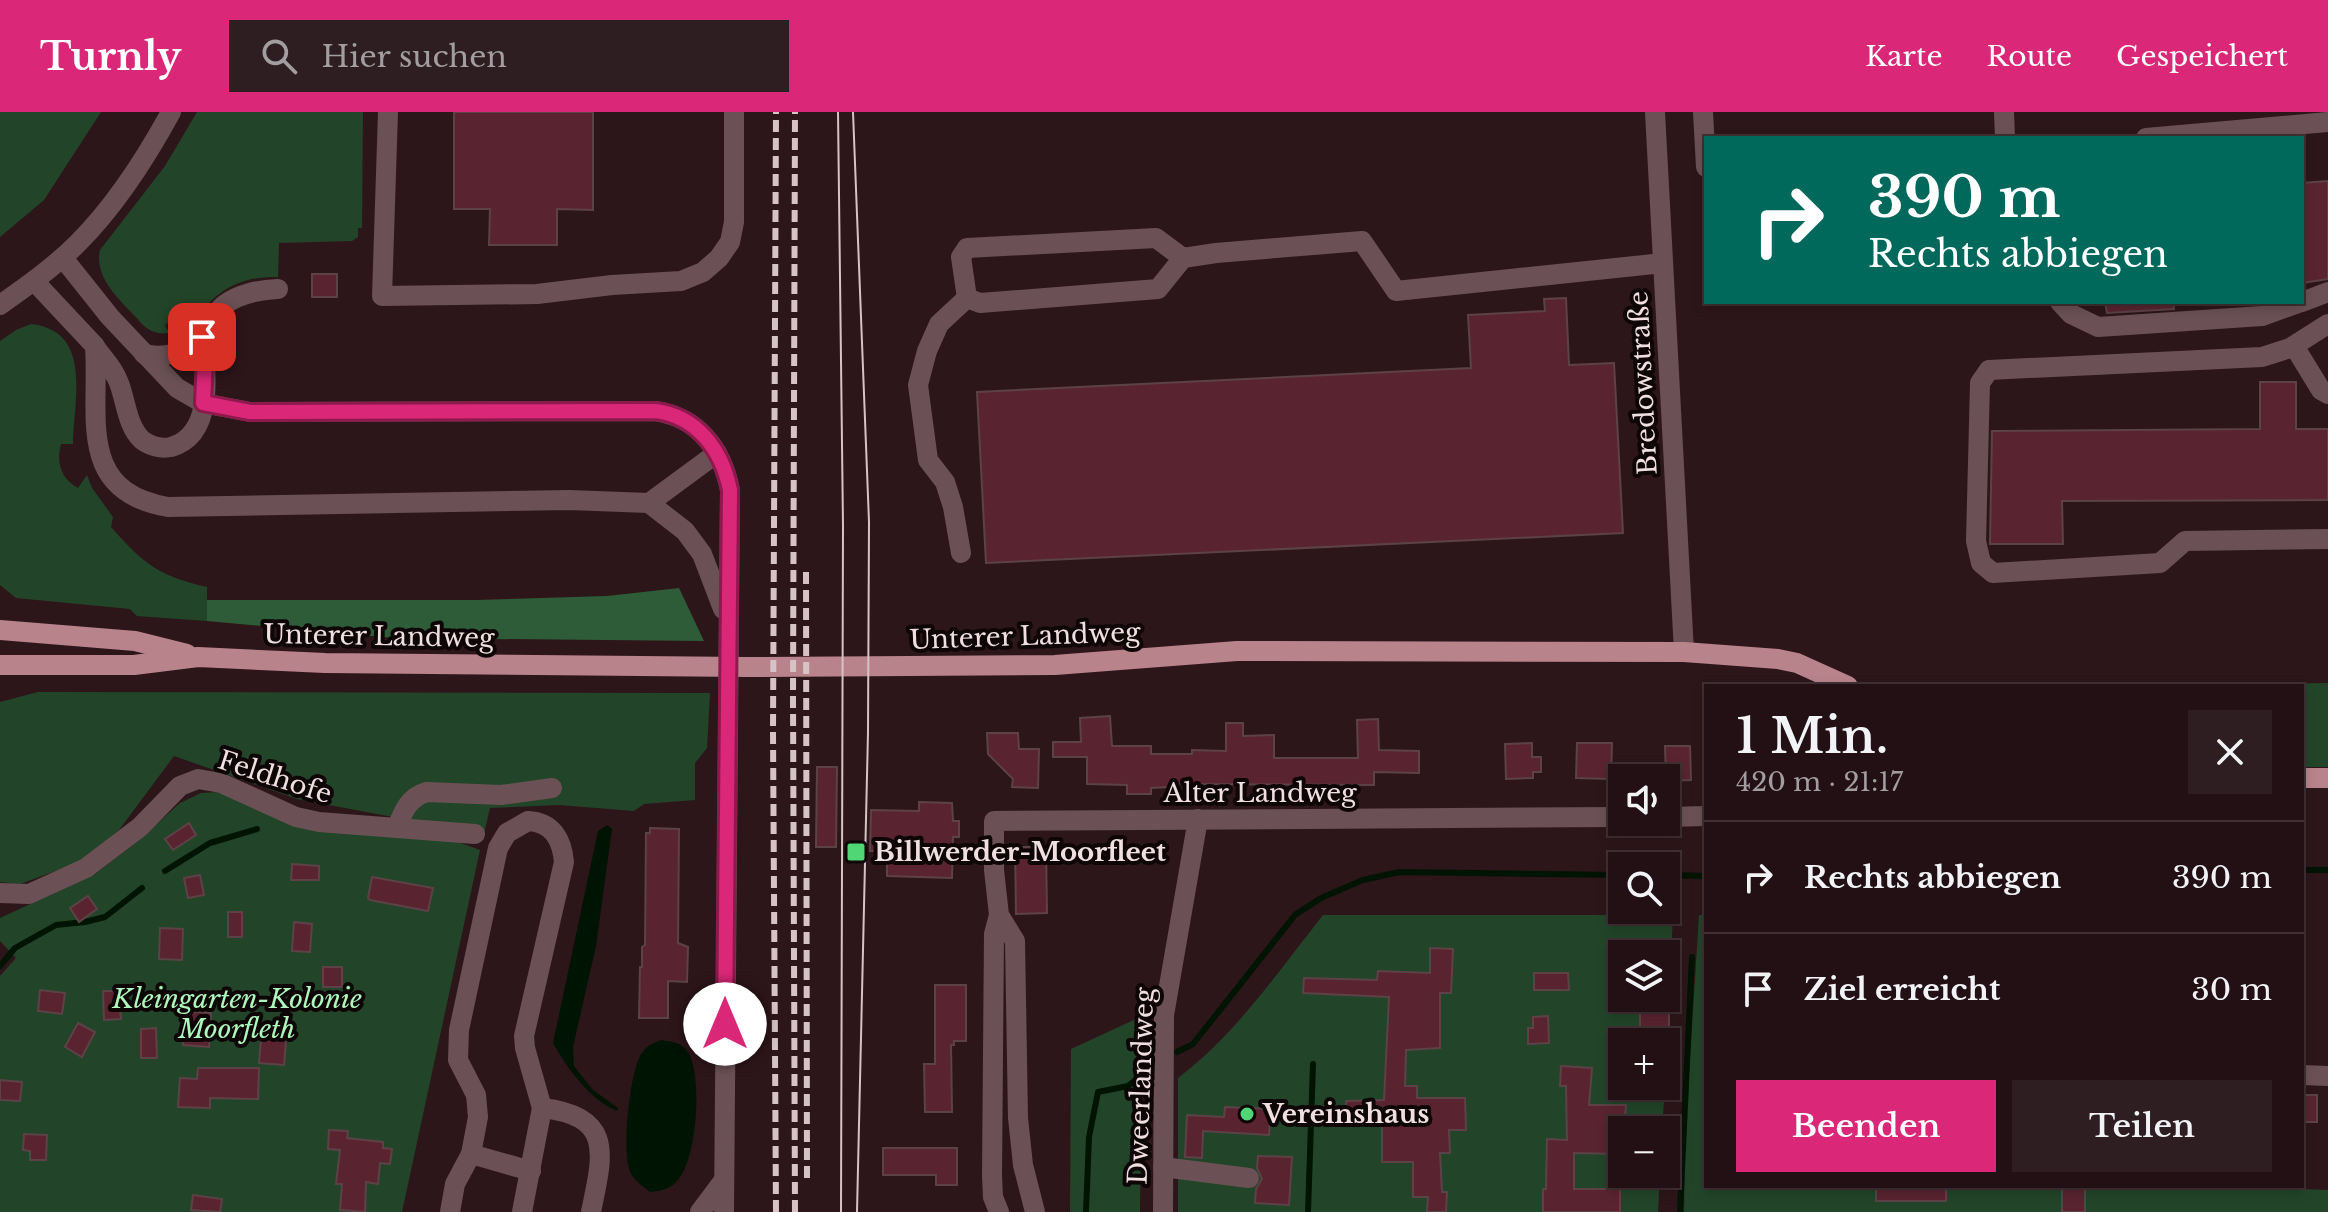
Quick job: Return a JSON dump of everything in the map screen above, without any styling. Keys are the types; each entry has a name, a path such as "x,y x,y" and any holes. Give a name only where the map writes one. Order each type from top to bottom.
{"main road":[{"name":"Unterer Landweg","path":"0,630 135,641 198,657"},
{"name":"Unterer Landweg","path":"0,665 134,665 198,657 325,663 682,667 1055,665 1237,651 1684,652 1778,659 1797,663 1844,684"},
{"path":"2304,778 2328,778"}],"street":[{"path":"0,305 63,258 81,240 147,157 171,112"},
{"path":"388,112 382,296 537,294 681,281 703,272 719,258 730,242 734,222 734,112"},
{"name":"Bredowstraße","path":"1655,112 1684,652"},
{"path":"1703,112 1704,136"},
{"path":"2004,112 2005,136"},
{"path":"2169,136 2328,122"},
{"path":"967,298 961,257 967,248 1156,238 1183,258"},
{"path":"967,298 980,303 1158,289 1183,258 1362,241 1396,291 1663,263"},
{"path":"63,258 144,354 177,388 203,403 250,412 655,411 686,420 717,453 724,465 730,490 724,1212"},
{"path":"34,281 95,346 115,373 134,430 152,446 171,447 187,439 197,427 203,403 205,358 202,337"},
{"path":"144,354 155,357 174,354 202,337 214,315 228,303 253,292 278,289"},
{"path":"2304,301 2328,292"},
{"path":"961,553 945,482 928,460 918,385 927,351 939,324 967,298"},
{"path":"2062,304 2071,314 2098,327 2262,316 2296,304"},
{"path":"2328,324 2294,346 2262,357 1989,370 1980,383 1976,541 1981,563 1993,573 2160,563 2185,541 2328,539"},
{"path":"95,346 94,416 100,457 118,485 154,504 168,507 569,500 649,503 685,531 702,554 727,618"},
{"path":"2294,346 2321,390 2328,394"},
{"path":"649,503 717,453"},
{"name":"Feldhofe","path":"0,893 29,894 86,868 140,827 180,786 198,779 221,783 296,817 352,827 475,834"},
{"path":"397,828 406,805 419,794 501,795 552,788"},
{"path":"1680,817 1704,816"},
{"name":"Alter Landweg","path":"999,1212 993,1197 992,1176 994,934 999,915 994,870 994,821 1608,817"},
{"name":"Dweerlandweg","path":"1163,1212 1164,1015 1198,819"},
{"path":"450,1212 455,1184 471,1154 478,1106 476,1095 458,1060 459,1030 498,848 507,833 528,821 546,824 560,842 564,862 524,1036 542,1108 522,1212"},
{"name":"Alter Landweg","path":"999,915 1015,941 1018,1118 1023,1165 1035,1212"},
{"path":"2304,1075 2328,1076"},
{"path":"542,1108 561,1110 581,1118 599,1140 602,1161 591,1212"},
{"path":"471,1154 531,1171"},
{"path":"1163,1167 1249,1178"},
{"path":"700,1212 724,1180"},
{"path":"710,1212 724,1180"}],"green space":[{"path":"0,112 101,112 44,200 0,237"},
{"path":"197,112 363,112 362,228 358,228 358,237 352,241 279,243 278,277 253,279 231,286 213,299 196,318 179,310 165,326 170,333 159,333 143,325 112,291 101,271 100,250 165,166"},
{"path":"31,324 51,329 64,340 72,354 76,371 73,444 61,444 59,458 64,475 78,488 87,475 92,488 113,517 111,527 143,559 164,573 207,587 207,621 137,616 130,609 16,598 0,585 0,341"},
{"path":"679,588 704,641 393,638 207,621 207,600 477,600 607,596"},
{"path":"2328,683 2328,767 2304,767 2304,684 2237,684"},
{"path":"38,692 710,693 707,748 695,763 695,800 644,804 634,811 559,805 490,808 484,834 297,799 174,756 119,830 80,862 20,884 0,882 0,702"},
{"name":"Kleingarten-Kolonie Moorfleth","path":"220,792 449,839 480,850 402,1212 0,1212 0,976 16,958 0,941 0,918 95,874 180,803 201,793"},
{"path":"1323,915 1608,915 1608,924 1673,924 1672,940 1608,940 1608,1012 1668,1012 1668,1028 1608,1028 1608,1100 1664,1100 1663,1116 1608,1116 1608,1188 1659,1188 1658,1212 1178,1212 1178,1078 1219,1042 1273,980"},
{"path":"1699,915 1704,915 1704,1188 2302,1188 2328,1190 2328,1212 1684,1212 1685,1137"},
{"path":"1151,1012 1141,1109 1140,1212 1070,1212 1071,1049"}],"shaded area":[{"path":"607,825 612,829 596,946 573,1047 574,1066 593,1090 618,1108 617,1111 588,1091 553,1043 598,831"},
{"path":"661,1040 679,1044 688,1052 695,1080 696,1118 690,1155 678,1180 672,1186 650,1192 634,1178 628,1165 628,1114 633,1078 641,1054"}],"building":[{"path":"454,112 593,112 593,210 557,209 557,245 489,245 490,209 454,209"},
{"path":"2328,181 2328,279 2304,283 2304,183"},
{"path":"312,274 337,274 337,297 312,297"},
{"path":"1566,298 1569,365 1614,363 1623,533 986,563 977,392 1471,368 1468,315 1545,311 1544,299"},
{"path":"2105,304 2173,304 2174,309 2107,313"},
{"path":"2260,382 2296,382 2296,429 2328,429 2328,500 2062,501 2063,544 1990,544 1992,431 2260,429"},
{"path":"1110,716 1112,746 1151,746 1151,754 1226,751 1226,723 1243,723 1243,736 1274,735 1274,758 1358,758 1357,720 1378,719 1379,750 1419,751 1419,773 1374,772 1374,785 1169,784 1169,787 1151,788 1151,794 1127,794 1127,785 1087,784 1087,757 1053,757 1053,742 1081,742 1080,718"},
{"path":"987,733 1018,733 1019,749 1039,749 1038,788 1012,787 1013,779 988,754"},
{"path":"1532,743 1532,757 1541,757 1541,772 1533,772 1533,778 1506,779 1505,744"},
{"path":"1577,743 1612,743 1608,779 1576,778"},
{"path":"1665,746 1690,746 1691,780 1680,780 1680,764 1666,764"},
{"path":"817,767 837,767 836,847 816,847"},
{"path":"919,802 952,803 953,821 959,821 959,837 953,837 952,878 887,876 887,851 870,851 871,810 919,811"},
{"path":"189,823 196,835 173,850 165,839"},
{"path":"650,828 679,829 678,943 688,947 687,982 668,981 668,1018 639,1018 640,967 642,947 645,945 646,833 650,833"},
{"path":"1015,847 1046,847 1047,913 1016,914"},
{"path":"292,864 319,866 319,880 291,880"},
{"path":"200,875 204,895 188,898 184,878"},
{"path":"372,877 433,888 428,911 370,900"},
{"path":"88,896 97,909 79,922 70,908"},
{"path":"228,912 242,912 242,937 228,937"},
{"path":"294,922 312,924 310,952 292,951"},
{"path":"160,928 183,929 182,960 159,959"},
{"path":"1430,948 1453,949 1451,993 1440,993 1440,1048 1406,1050 1405,1086 1417,1086 1417,1098 1465,1098 1466,1130 1449,1130 1450,1153 1440,1153 1442,1192 1447,1192 1446,1212 1427,1212 1428,1197 1413,1197 1413,1162 1382,1162 1382,1123 1347,1124 1346,1101 1384,1100 1389,997 1303,993 1304,978 1377,980 1378,971 1430,973"},
{"path":"323,967 342,967 342,987 323,987"},
{"path":"1534,973 1568,973 1569,990 1534,990"},
{"path":"935,985 966,985 966,1041 954,1041 951,1045 952,1112 925,1112 924,1064 935,1064"},
{"path":"40,990 65,993 62,1014 38,1011"},
{"path":"103,991 118,991 121,1019 104,1020"},
{"path":"185,1011 211,1013 209,1047 183,1045"},
{"path":"1640,1012 1669,1012 1669,1028 1640,1028"},
{"path":"1548,1016 1549,1043 1528,1044 1528,1028 1533,1028 1533,1017"},
{"path":"78,1023 95,1032 82,1057 65,1047"},
{"path":"262,1027 287,1028 284,1065 259,1063"},
{"path":"156,1028 157,1058 141,1058 141,1029"},
{"path":"1561,1066 1592,1068 1589,1105 1626,1105 1625,1116 1608,1116 1608,1154 1574,1153 1574,1189 1620,1189 1620,1212 1543,1212 1547,1139 1567,1140 1566,1086 1560,1086"},
{"path":"198,1068 259,1068 258,1099 210,1098 210,1108 178,1107 180,1078 197,1079"},
{"path":"0,1080 22,1082 20,1101 0,1100"},
{"path":"2304,1095 2317,1095 2317,1122 2304,1122"},
{"path":"1225,1107 1271,1109 1269,1135 1203,1131 1202,1158 1185,1157 1187,1115 1224,1117"},
{"path":"329,1130 348,1131 347,1138 383,1142 383,1148 392,1149 390,1164 380,1163 378,1184 366,1182 365,1212 340,1210 342,1184 336,1184 340,1150 328,1149"},
{"path":"24,1134 47,1135 46,1160 30,1160 30,1151 23,1150"},
{"path":"883,1148 957,1148 957,1185 936,1185 936,1175 883,1175"},
{"path":"1258,1156 1292,1157 1289,1205 1255,1203 1256,1189 1262,1179 1257,1168"},
{"path":"1946,1188 1946,1201 1876,1201 1876,1189"},
{"path":"2062,1189 2085,1189 2085,1212 2062,1212"},
{"path":"193,1195 222,1199 220,1212 191,1210"}],"waterway":[{"path":"165,871 210,843 257,829"},
{"path":"2304,870 2328,870"},
{"path":"1177,1052 1193,1044 1295,915 1321,898 1363,880 1399,872 1608,875"},
{"path":"1680,875 1704,876"},
{"path":"0,966 15,948 56,925 105,917 142,888"},
{"path":"1680,1212 1692,957"},
{"path":"1308,1212 1313,1064"},
{"path":"1086,1212 1089,1137 1098,1092 1128,1086 1145,1073"}],"tram line":[{"path":"838,112 843,526 841,1212"},
{"path":"853,112 869,522 868,732 857,1212"}],"railway":[{"path":"776,112 773,731 776,1212"},
{"path":"795,112 795,1212"},
{"path":"806,572 807,1184"}],"place":[{"name":"Billwerder-Moorfleet","path":"856,852"},
{"name":"Vereinshaus","path":"1247,1114"}],"route":[{"path":"202,337 205,358 203,403 214,407 250,412 655,411 686,420 717,453 724,465 730,490 725,1024"}]}
